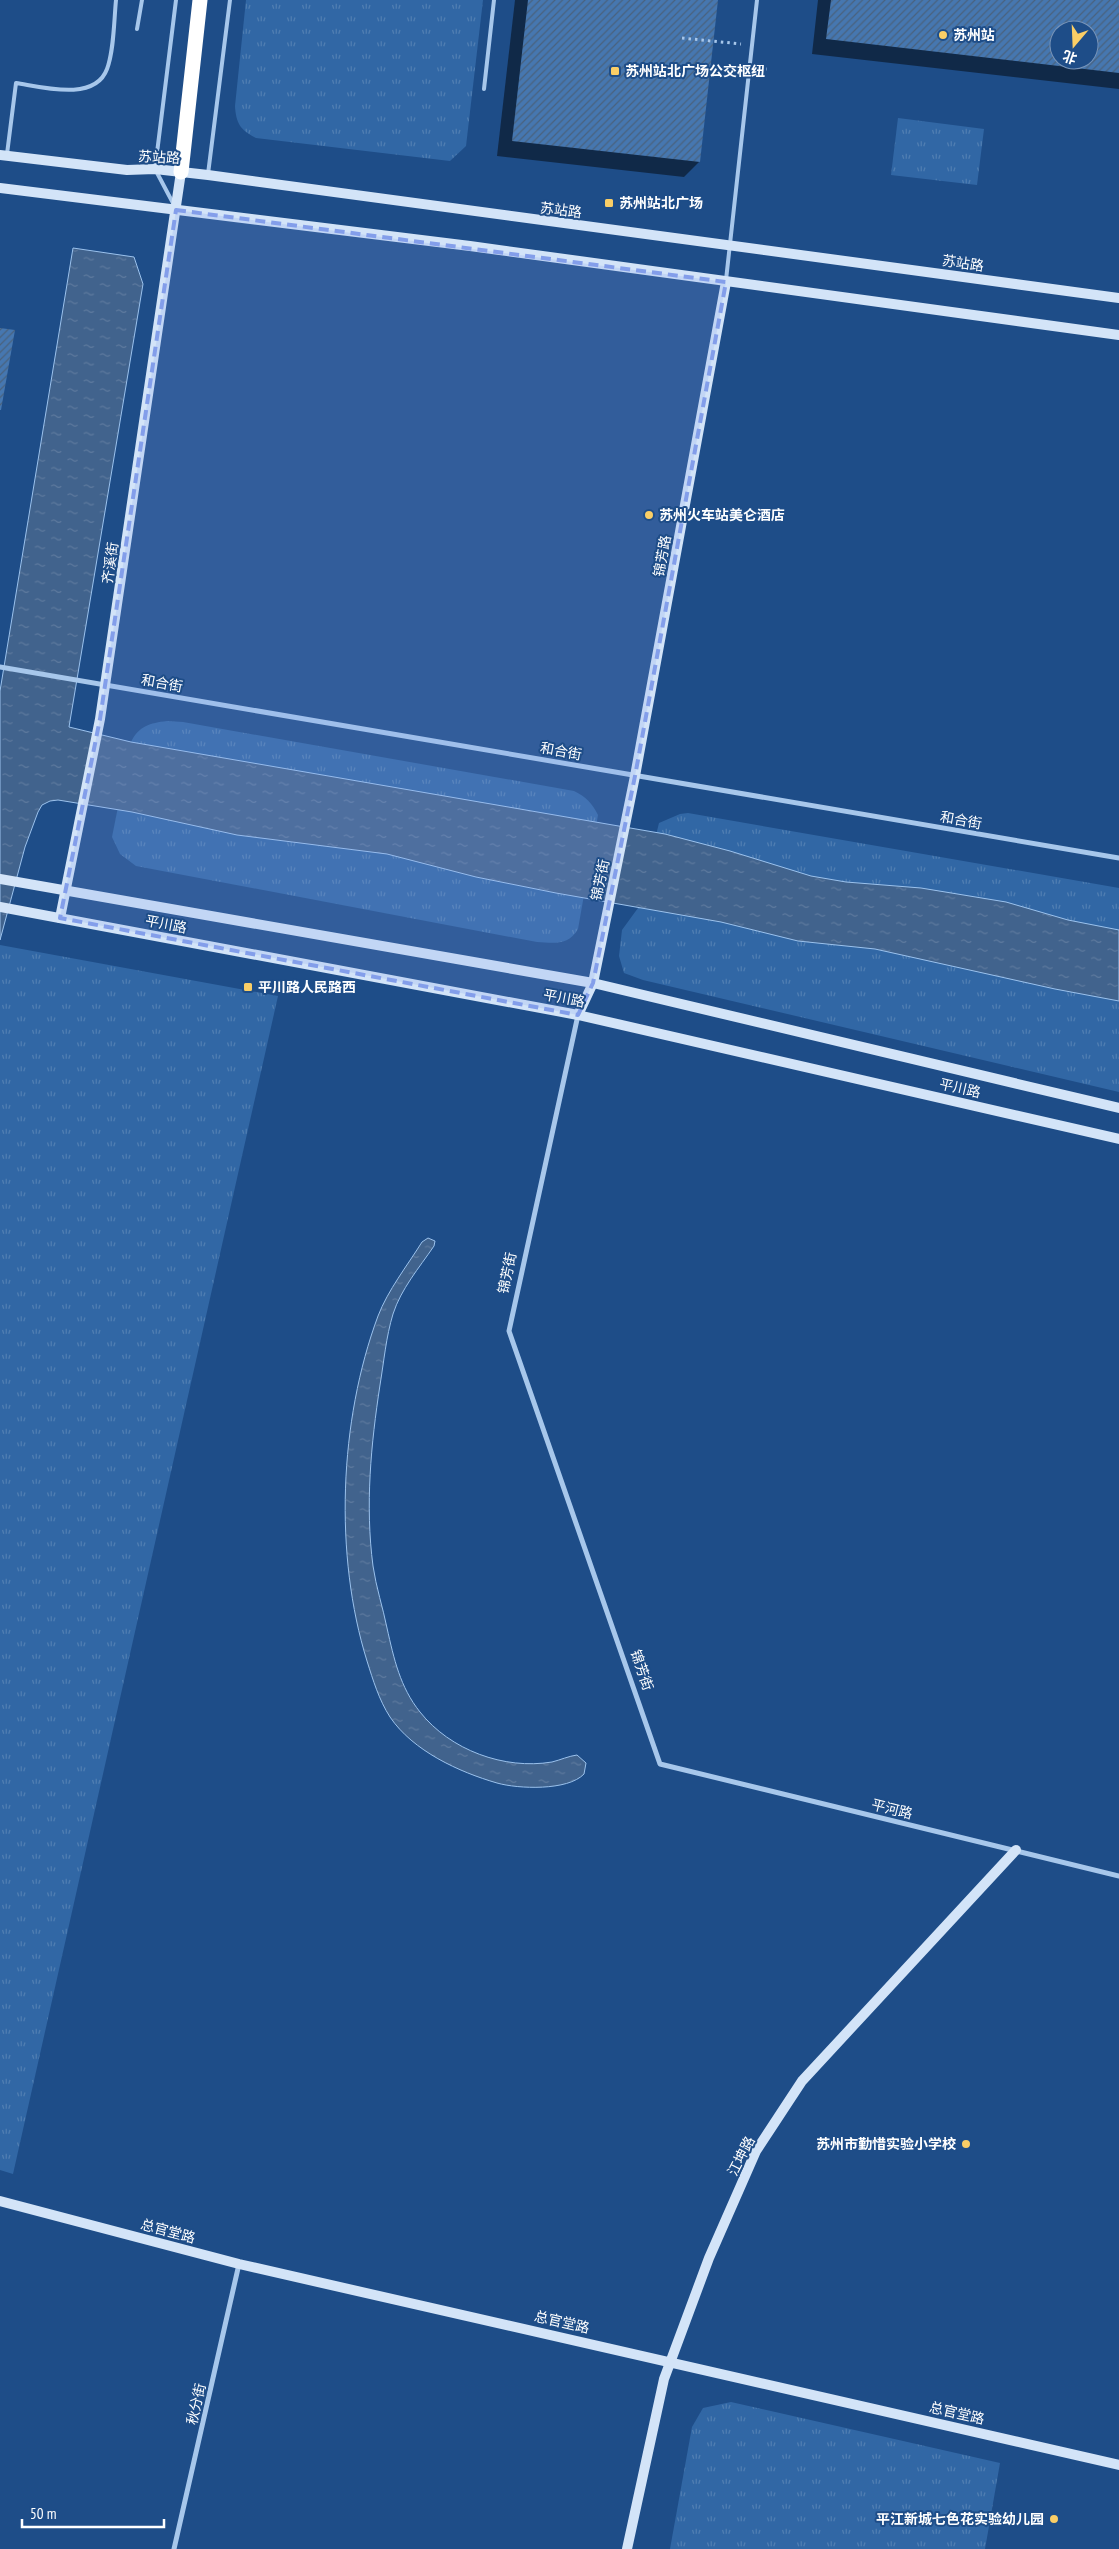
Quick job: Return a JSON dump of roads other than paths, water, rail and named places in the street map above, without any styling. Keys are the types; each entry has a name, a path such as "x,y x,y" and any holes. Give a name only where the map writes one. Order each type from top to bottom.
{"highway":[{"path":"181,172 200,0"}],"street":[{"name":"苏站路","path":"3,156 127,170 155,169 208,175 1119,298"},
{"name":"齐溪街","path":"60,918 78,835 106,685 181,172"},
{"path":"0,188 470,246 1119,335"},
{"name":"锦芳路","path":"635,776 726,282"},
{"name":"和合街","path":"0,667 1119,858"},
{"name":"锦芳街","path":"635,776 593,983 578,1014 509,1331 660,1764"},
{"name":"平川路","path":"0,878 593,983 1119,1108"},
{"name":"平川路","path":"0,907 578,1014 1119,1139"},
{"name":"平河路","path":"660,1764 1119,1876"},
{"name":"江坤路","path":"627,2549 664,2379 709,2258 756,2151 802,2082 1016,1850"},
{"name":"总官堂路","path":"0,2201 240,2264 671,2361 1119,2465"},
{"name":"秋分街","path":"174,2549 240,2264"}],"lane":[{"path":"3,156 16,83 76,89 90,87 101,80 108,68 116,0"},
{"path":"137,29 142,0"},
{"path":"176,0 155,169 176,210"},
{"path":"208,175 230,0"},
{"path":"484,89 494,0"},
{"path":"726,282 757,0"}],"water":[{"path":"73,248 134,257 143,284 69,727 131,742 665,834 730,851 811,876 846,882 921,888 1006,902 1068,920 1119,930 1119,1001 1055,989 875,949 798,941 721,922 476,877 387,854 237,835 132,812 58,800 42,805 38,812 25,847 0,940 0,691"},
{"path":"428,1238 435,1241 434,1246 406,1287 393,1314 380,1385 374,1430 369,1497 369,1520 376,1582 392,1651 399,1672 407,1693 420,1712 432,1725 462,1747 497,1760 534,1764 552,1762 577,1755 586,1763 584,1774 577,1780 555,1786 517,1787 497,1783 467,1773 438,1759 411,1740 390,1717 383,1704 367,1661 356,1620 349,1577 346,1533 349,1443 355,1399 365,1357 382,1306 392,1287 422,1242"}],"place":[{"name":"苏州站","path":"943,35"},
{"name":"苏州站北广场公交枢纽","path":"615,71"},
{"name":"苏州站北广场","path":"609,203"},
{"name":"苏州火车站美仑酒店","path":"649,515"},
{"name":"平川路人民路西","path":"248,987"},
{"name":"苏州市勤惜实验小学校","path":"966,2144"},
{"name":"平江新城七色花实验幼儿园","path":"1054,2519"}]}
